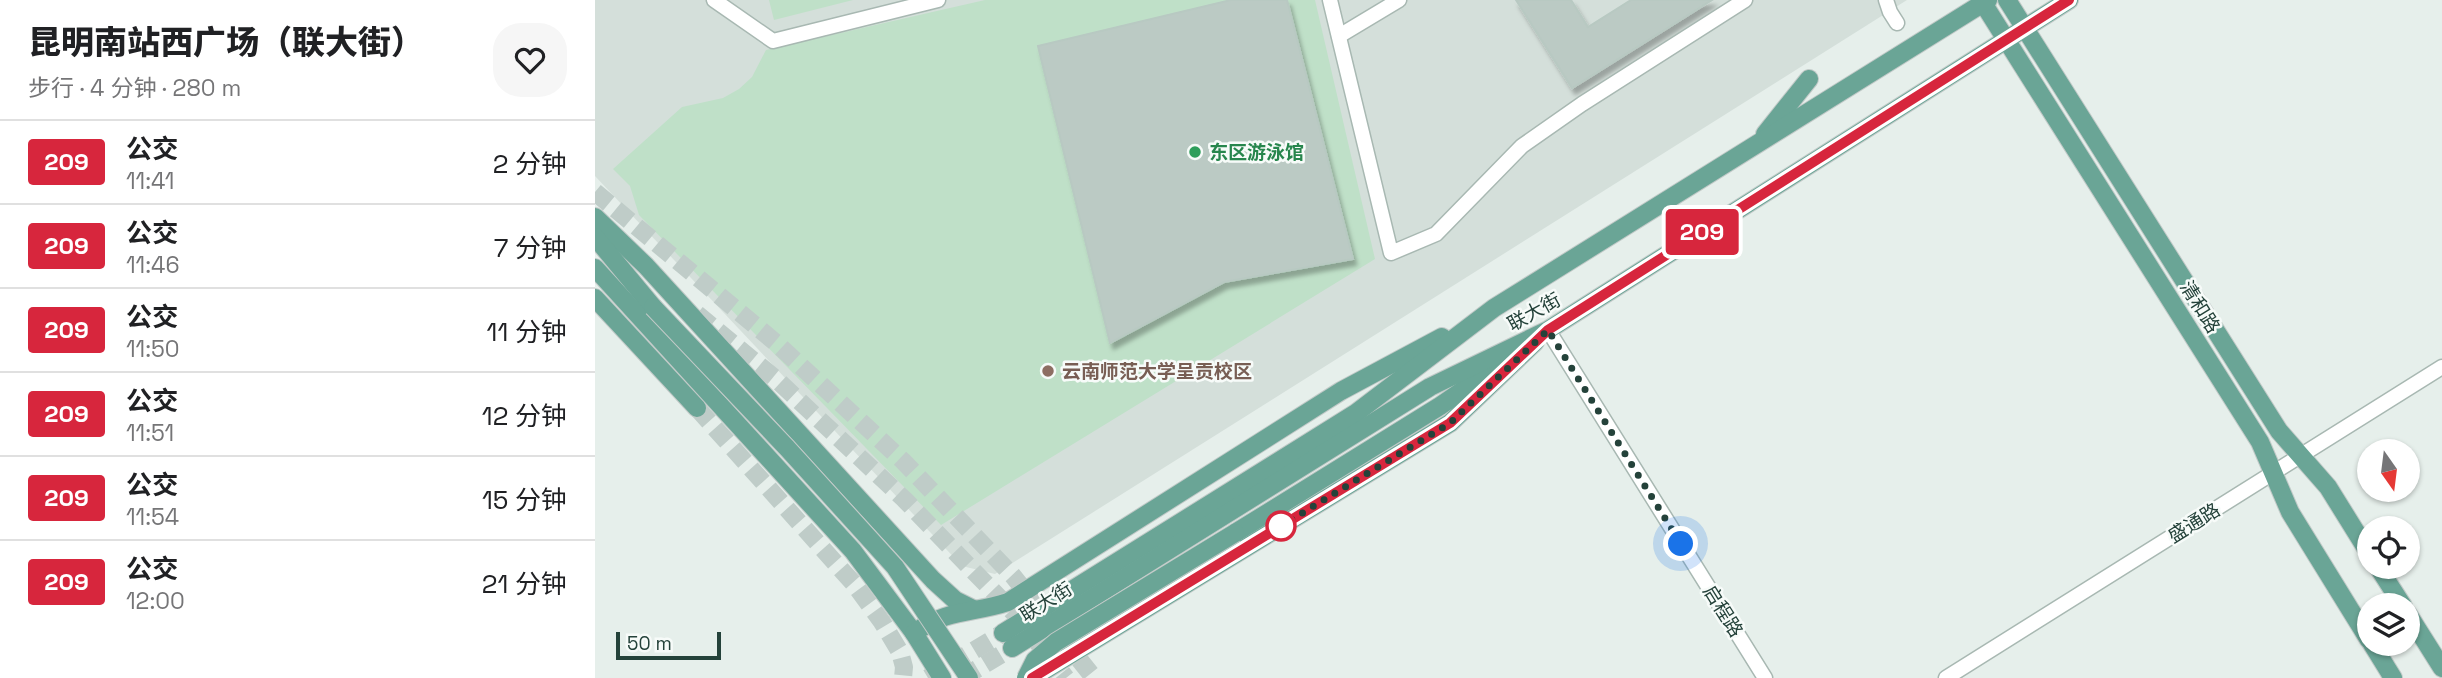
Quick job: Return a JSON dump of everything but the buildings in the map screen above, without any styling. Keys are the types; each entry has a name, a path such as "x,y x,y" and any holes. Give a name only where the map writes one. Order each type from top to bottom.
{"main road":[{"name":"清和路","path":"2007,0 2279,431 2328,487 2357,534"},
{"name":"联大街","path":"1985,1 1494,309 1356,413 1007,640 1430,387 1548,330 2069,0"},
{"name":"清和路","path":"1985,1 2260,442 2290,512 2357,620"},
{"path":"1756,145 1808,79"},
{"path":"595,217 646,266 933,580 955,600 973,609"},
{"path":"595,237 653,307 895,567 969,678"},
{"path":"595,268 853,551 914,633 942,678"},
{"path":"595,298 697,408"},
{"path":"914,633 943,616 1008,602 1341,391 1494,309"},
{"path":"1026,678 1035,660 1056,642 1440,406 1548,330"},
{"path":"1032,678 1450,423 1548,330"},
{"path":"2420,633 2442,668"},
{"name":"清和路","path":"2380,656 2393,678"}],"street":[{"path":"714,0 773,41 939,0"},
{"path":"1330,0 1391,253 1436,234 1522,146 1582,104 1745,0"},
{"path":"1339,36 1399,0"},
{"path":"1887,0 1897,23"},
{"name":"启程路","path":"1548,330 1765,678"},
{"name":"盛通路","path":"1946,678 2442,367"}],"shaded area":[{"name":"云南师范大学呈贡校区","path":"595,0 1907,0 995,574 962,566 595,176"}],"green space":[{"path":"769,0 853,0 774,20"},
{"name":"云南师范大学呈贡校区","path":"985,0 1315,0 1375,259 941,525 639,215 630,186 613,169 682,107 723,98 739,89 752,77 766,50"}],"tunnel":[{"path":"595,192 775,342 903,461 1013,576 1094,678"},
{"path":"697,314 777,380 904,499 1015,614 1066,678"},
{"path":"697,408 855,585 900,652 904,667 903,678"},
{"path":"928,678 1003,633"},
{"path":"962,678 1012,648"}],"bus line":[{"name":"209","path":"1032,678 1450,423 1548,330 2069,0"}],"place":[{"name":"东区游泳馆","path":"1195,152"},
{"name":"云南师范大学呈贡校区","path":"1048,371"}],"route":[{"path":"1281,526 1450,423 1548,330 1681,544"}]}
